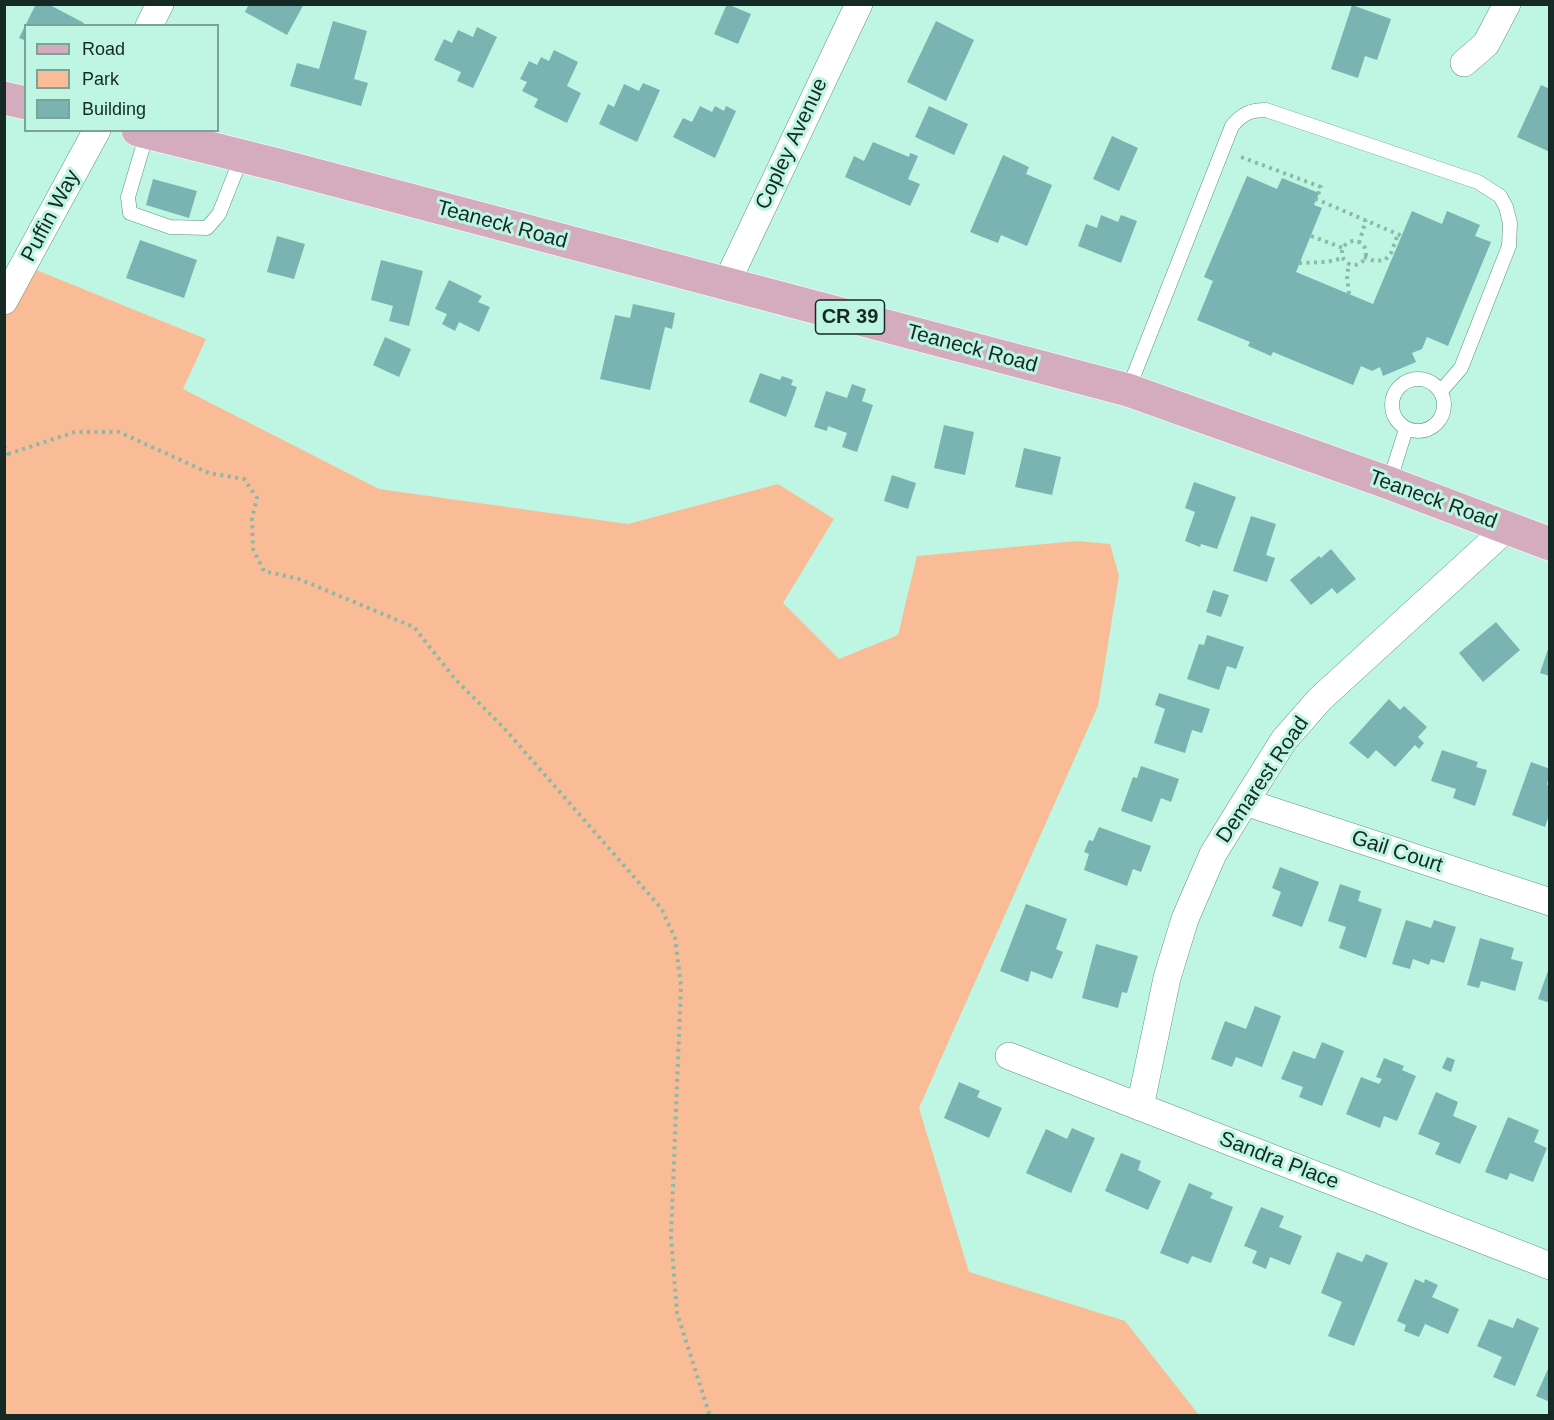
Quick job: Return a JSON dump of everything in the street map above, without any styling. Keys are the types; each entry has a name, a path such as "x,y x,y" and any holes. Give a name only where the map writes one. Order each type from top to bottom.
{"main road":[{"path":"4,98 24,103"},
{"name":"Teaneck Road","path":"142,132 242,156 1128,390 1389,483 1550,544"}],"street":[{"path":"150,24 159,4"},
{"name":"Copley Avenue","path":"726,284 859,4"},
{"path":"1464,63 1486,44 1507,4"},
{"name":"Puffin Way","path":"4,301 96,132"},
{"name":"Demarest Road","path":"1140,1107 1167,978 1185,919 1213,854 1284,740 1320,699 1507,528"},
{"name":"Gail Court","path":"1245,802 1550,902"},
{"name":"Sandra Place","path":"1009,1056 1550,1266"}],"lane":[{"path":"1128,390 1232,126 1250,111 1266,110 1478,182 1500,196 1506,207 1510,223 1509,246 1461,368 1441,390"},
{"path":"142,132 128,197 130,213 170,227 207,228 219,214 242,156"},
{"path":"1419,378 1428,380 1441,390 1445,407 1438,423 1423,431 1406,429 1399,423 1392,407 1396,390 1402,383 1419,378"},
{"path":"1389,483 1406,429"}],"path":[{"path":"1223,150 1321,187 1316,199 1400,235 1392,253 1385,260 1375,261 1364,257"},
{"path":"1359,243 1366,220"},
{"path":"1311,236 1343,248"},
{"path":"1353,240 1359,243 1364,245 1366,254 1362,261 1353,266 1345,262 1341,253 1345,244 1353,240"},
{"path":"1299,263 1327,262 1343,258"},
{"path":"1349,263 1347,276 1349,294"},
{"path":"4,446 6,455 75,432 119,432 209,473 244,478 256,498 252,518 253,549 264,571 299,579 414,627 455,678 504,728 661,908 675,938 681,986 671,1237 676,1313 710,1416"}],"green space":[{"path":"24,265 206,339 183,389 379,489 628,524 778,484 834,519 783,603 839,659 898,635 917,556 1077,541 1110,544 1119,576 1098,706 919,1108 969,1272 1125,1321 1199,1415 5,1416 4,301"}],"building":[{"path":"36,4 48,4 84,23 83,24 26,24"},
{"path":"249,4 304,4 287,35 245,12"},
{"path":"727,4 751,14 738,44 714,34"},
{"path":"1352,5 1391,19 1377,60 1365,56 1358,78 1331,69"},
{"path":"333,21 367,31 354,79 368,83 361,106 290,86 297,63 319,69"},
{"path":"936,21 974,40 946,101 907,82"},
{"path":"477,27 497,37 473,88 457,81 461,72 434,60 444,39 452,43 458,30 473,37"},
{"path":"24,28 24,40 19,38"},
{"path":"554,50 578,62 567,86 581,93 567,123 534,107 538,99 522,91 527,82 520,79 529,61 537,65 541,57 549,61"},
{"path":"643,83 660,90 637,142 599,124 608,104 614,107 624,84 639,91"},
{"path":"1541,85 1550,89 1550,152 1517,137"},
{"path":"700,106 712,112 715,106 724,111 726,106 736,111 715,158 673,137 683,118 692,122"},
{"path":"929,106 968,124 954,155 915,137"},
{"path":"1112,136 1138,148 1119,191 1093,179"},
{"path":"873,142 909,157 910,153 918,156 908,179 920,184 910,206 845,177 854,156 864,161"},
{"path":"1003,155 1029,167 1026,174 1052,185 1027,246 1001,235 998,243 970,232"},
{"path":"1247,176 1277,189 1282,178 1319,193 1314,205 1322,208 1296,272 1373,304 1412,211 1442,224 1447,211 1480,225 1475,236 1491,242 1448,346 1427,337 1422,349 1412,353 1416,362 1383,376 1380,367 1372,371 1361,366 1353,385 1273,352 1271,356 1248,346 1250,342 1197,320 1213,281 1204,277"},
{"path":"153,179 197,191 189,218 146,205"},
{"path":"1101,215 1118,222 1121,215 1137,221 1121,263 1078,246 1086,224 1097,228"},
{"path":"277,236 305,244 294,279 267,272"},
{"path":"140,240 197,260 184,298 126,278"},
{"path":"381,260 423,271 409,326 389,321 393,306 371,300"},
{"path":"449,280 482,296 478,302 490,307 479,332 459,322 455,331 442,324 447,314 435,309"},
{"path":"633,304 675,313 672,329 665,327 650,390 600,379 615,315 630,318"},
{"path":"385,337 411,349 399,377 373,365"},
{"path":"760,373 780,380 782,376 793,380 791,385 797,387 786,417 749,402"},
{"path":"852,384 866,389 862,401 873,405 857,452 842,447 847,433 828,426 827,431 814,427 826,391 847,398"},
{"path":"944,425 974,432 965,475 934,468"},
{"path":"1024,448 1061,457 1052,495 1015,487"},
{"path":"892,475 916,483 908,509 884,501"},
{"path":"1194,482 1236,497 1217,549 1201,544 1200,547 1185,541 1195,512 1185,508"},
{"path":"1251,516 1276,524 1266,555 1275,558 1267,582 1233,571"},
{"path":"1331,549 1356,579 1337,594 1332,588 1311,605 1290,580"},
{"path":"1213,590 1229,595 1221,617 1206,612"},
{"path":"1496,622 1520,650 1483,682 1459,653"},
{"path":"1207,635 1244,647 1236,669 1227,666 1219,690 1187,679 1199,644 1204,645"},
{"path":"1550,646 1550,676 1540,673"},
{"path":"1159,693 1210,709 1202,733 1192,730 1185,753 1154,743 1165,709 1155,705"},
{"path":"1389,699 1400,710 1404,706 1427,727 1418,737 1424,743 1419,749 1415,745 1395,767 1376,750 1368,759 1349,743"},
{"path":"1442,750 1478,762 1476,767 1487,770 1475,806 1453,798 1456,789 1431,781"},
{"path":"1531,762 1550,769 1547,785 1550,786 1550,819 1548,818 1545,827 1512,815"},
{"path":"1141,766 1179,779 1171,802 1161,798 1152,822 1121,811 1133,777 1137,778"},
{"path":"1099,827 1151,846 1141,872 1133,869 1127,886 1084,870 1089,854 1084,852 1089,840 1093,841"},
{"path":"1280,867 1319,882 1302,927 1272,916 1281,892 1272,888"},
{"path":"1340,884 1361,891 1358,901 1382,909 1366,958 1339,948 1346,927 1328,921"},
{"path":"1026,904 1067,919 1056,949 1063,952 1052,979 1031,971 1028,982 1000,971"},
{"path":"1406,920 1431,928 1434,920 1456,927 1444,963 1431,959 1429,965 1413,959 1410,969 1392,964"},
{"path":"1480,938 1514,948 1511,959 1523,962 1515,991 1481,981 1479,988 1467,985"},
{"path":"1096,944 1138,956 1127,993 1122,992 1118,1008 1082,998"},
{"path":"1550,968 1550,1003 1538,999"},
{"path":"1255,1006 1281,1016 1262,1067 1236,1057 1232,1067 1211,1059 1225,1021 1246,1029"},
{"path":"1322,1042 1344,1051 1322,1106 1299,1097 1303,1087 1281,1079 1293,1051 1315,1059"},
{"path":"1447,1057 1455,1060 1451,1072 1442,1068"},
{"path":"1384,1058 1404,1066 1402,1070 1416,1076 1397,1121 1384,1116 1380,1128 1346,1114 1361,1077 1379,1084 1382,1079 1376,1077"},
{"path":"959,1082 980,1091 977,1097 1002,1108 989,1138 944,1118"},
{"path":"1436,1092 1458,1102 1453,1116 1477,1126 1460,1164 1435,1154 1440,1143 1418,1134"},
{"path":"1508,1117 1539,1130 1534,1142 1547,1148 1533,1182 1510,1173 1507,1180 1485,1172"},
{"path":"1072,1128 1095,1138 1071,1193 1026,1173 1046,1129 1067,1139"},
{"path":"1121,1153 1141,1161 1138,1170 1161,1181 1148,1210 1105,1191"},
{"path":"1189,1183 1213,1193 1210,1198 1233,1207 1211,1263 1192,1256 1188,1264 1160,1253"},
{"path":"1261,1207 1284,1216 1279,1227 1302,1236 1290,1265 1270,1257 1266,1269 1252,1263 1257,1251 1244,1246"},
{"path":"1337,1252 1362,1262 1366,1254 1388,1263 1354,1346 1328,1336 1342,1302 1321,1293"},
{"path":"1415,1279 1424,1283 1425,1279 1438,1285 1432,1297 1459,1309 1448,1334 1425,1324 1419,1337 1404,1331 1406,1325 1397,1321"},
{"path":"1517,1318 1539,1328 1515,1386 1493,1377 1502,1357 1477,1346 1489,1319 1513,1328"},
{"path":"1548,1369 1550,1370 1550,1402 1536,1396"}]}
